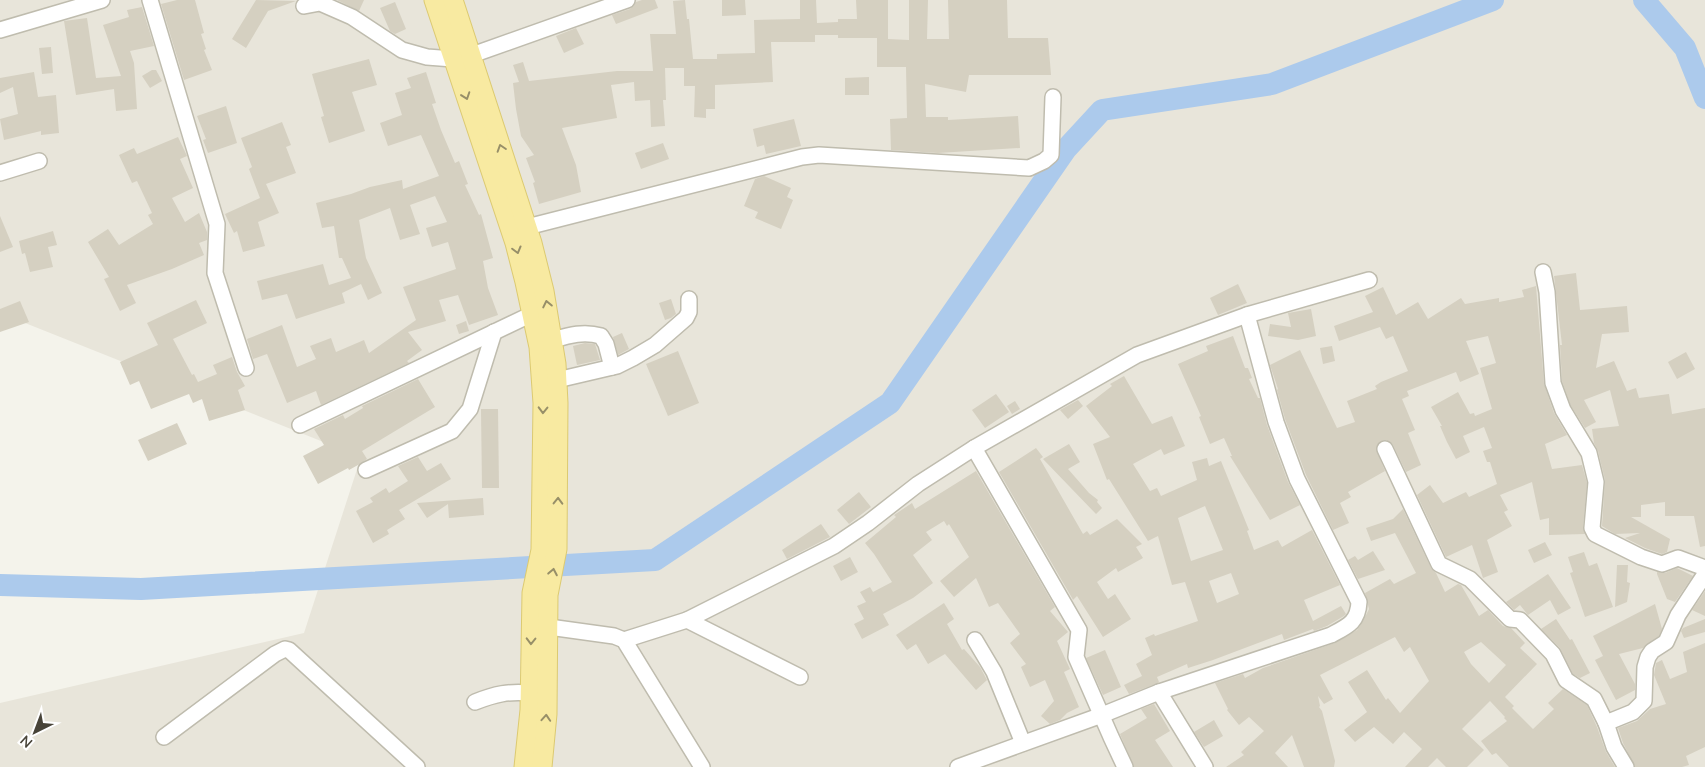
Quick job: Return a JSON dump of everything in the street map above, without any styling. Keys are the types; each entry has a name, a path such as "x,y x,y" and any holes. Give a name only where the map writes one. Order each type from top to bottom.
{"main road":[{"path":"434,0 515,243 539,347 550,381"},
{"path":"453,0 526,227 544,291 553,340 550,381 549,550 540,594 530,693 528,764"},
{"path":"540,594 548,627 547,714 542,767"}],"street":[{"path":"0,30 102,0"},
{"path":"150,0 217,224 215,273 246,368"},
{"path":"304,6 320,3 352,16 402,50 427,57 453,59 472,55 627,0"},
{"path":"526,227 802,156 819,155 1029,168 1044,161 1051,155 1054,97"},
{"path":"0,172 39,161"},
{"path":"1543,272 1548,292 1553,383 1563,410 1589,453 1596,482 1592,528 1595,534 1641,558 1662,564 1678,558 1705,568"},
{"path":"624,640 687,620 834,546 868,524 918,484 974,448 1137,355 1247,315 1369,280"},
{"path":"550,381 612,366 633,358 655,345 686,318 689,312 689,299"},
{"path":"300,425 532,314"},
{"path":"958,767 1102,715 1159,692 1331,634 1352,622 1358,613 1358,602 1297,479 1276,422 1247,315"},
{"path":"366,470 452,431 470,409 494,332"},
{"path":"553,340 575,333 591,333 601,336 606,344 612,366"},
{"path":"974,448 1078,630 1076,657 1125,767"},
{"path":"1385,449 1439,564 1470,579 1510,619 1520,620 1552,654 1566,680 1594,699 1606,723 1614,747 1626,767"},
{"path":"1606,723 1633,712 1644,701 1645,667 1648,657 1652,650 1666,642 1678,615 1705,574"},
{"path":"687,620 800,677"},
{"path":"548,627 614,636 624,640 702,767"},
{"path":"975,640 994,672 1023,744"},
{"path":"164,737 275,654 285,649 290,650 417,767"},
{"path":"475,702 505,692 530,693"},
{"path":"1159,692 1205,767"}],"shaded area":[{"path":"0,0 1705,0 1705,767 0,767 0,703 304,633 361,457 0,313"}],"building":[{"path":"177,0 195,0 204,33 201,34 206,49 204,50 212,70 184,80 161,4"},
{"path":"256,0 296,1 268,11 246,48 232,39"},
{"path":"337,0 364,0 359,11"},
{"path":"655,0 658,8 616,24 612,15 630,9 636,2"},
{"path":"685,0 693,59 717,59 717,54 755,53 754,20 800,19 800,0 816,0 817,23 838,22 838,19 857,19 856,0 888,0 888,39 909,40 909,0 928,0 927,39 949,39 948,0 1007,0 1008,38 1048,38 1051,75 969,75 966,92 925,84 926,117 948,117 948,120 1018,116 1020,148 938,153 891,150 890,119 907,118 906,67 877,67 877,38 838,38 838,35 815,35 815,42 771,42 773,82 715,85 715,109 706,109 706,118 694,117 695,86 684,86 684,68 665,68 666,100 663,100 665,126 651,127 650,100 635,101 634,82 611,85 617,118 562,128 576,165 581,192 539,204 533,183 535,182 526,158 534,155 521,136 513,83 519,82 513,65 523,62 529,81 617,71 653,71 650,34 676,34 673,1"},
{"path":"722,0 745,0 746,15 722,16"},
{"path":"395,2 406,29 395,34 390,31 380,8"},
{"path":"142,7 154,46 130,51 134,63 137,109 116,111 114,89 76,95 64,21 87,18 96,78 121,76 103,25 129,17 127,10"},
{"path":"576,28 584,44 564,53 556,36"},
{"path":"51,47 53,73 42,74 39,48"},
{"path":"369,59 377,85 352,92 365,131 329,143 321,117 324,116 312,74"},
{"path":"152,70 156,70 162,81 150,88 142,76"},
{"path":"34,72 38,97 56,95 59,133 41,135 41,131 4,140 0,119 18,114 13,87 0,93 0,78"},
{"path":"426,72 436,103 432,104 441,130 455,163 459,161 468,184 465,185 479,215 481,214 493,258 483,261 488,288 498,315 469,325 458,295 439,300 446,321 408,332 422,350 407,361 409,363 321,405 316,391 287,403 267,354 253,359 247,339 282,325 297,367 316,359 310,346 331,338 336,352 364,340 369,353 416,320 403,287 456,269 448,242 432,247 426,228 447,222 435,196 410,205 420,234 400,240 390,208 359,220 366,258 382,293 368,300 361,284 342,293 345,303 296,319 287,294 262,300 257,281 323,264 329,285 351,278 342,258 339,258 334,226 322,228 316,203 370,187 402,180 403,189 439,176 421,135 388,146 380,123 402,115 395,93 411,88 407,78"},
{"path":"869,77 869,95 845,95 845,78"},
{"path":"226,106 237,143 208,153 203,140 206,139 197,116"},
{"path":"794,119 801,146 766,154 764,145 757,147 753,129"},
{"path":"282,122 291,145 286,147 296,173 266,184 279,213 258,222 265,246 243,252 237,231 234,233 225,214 260,198 249,169 252,167 241,138"},
{"path":"178,137 187,156 180,159 193,188 172,198 185,222 199,213 207,232 207,240 199,243 204,255 127,285 136,303 120,311 104,279 109,277 88,242 108,229 119,245 153,224 148,215 152,213 137,181 132,183 119,155 134,148 137,154"},
{"path":"663,143 669,159 641,169 635,153"},
{"path":"764,176 791,188 787,197 793,200 781,229 755,218 758,212 744,206 755,179"},
{"path":"0,216 13,247 0,252"},
{"path":"53,231 57,245 48,247 53,267 30,272 25,253 22,254 19,241"},
{"path":"1576,273 1580,310 1627,306 1629,332 1602,334 1596,368 1614,361 1627,391 1636,388 1639,398 1669,394 1672,414 1705,408 1705,546 1700,547 1694,516 1665,516 1665,502 1641,505 1641,517 1631,517 1670,539 1667,552 1662,554 1625,538 1640,533 1615,534 1602,526 1605,480 1598,451 1594,443 1592,429 1619,426 1610,390 1584,400 1596,422 1585,428 1571,406 1562,381 1560,345 1562,345 1554,276"},
{"path":"1238,284 1247,303 1218,315 1210,298"},
{"path":"1536,286 1544,384 1554,413 1567,435 1545,444 1552,469 1582,465 1587,483 1583,527 1585,534 1549,535 1549,518 1540,520 1532,482 1500,495 1508,510 1504,512 1512,526 1487,540 1498,572 1483,578 1472,545 1446,557 1417,495 1430,485 1443,503 1466,492 1469,497 1497,484 1490,462 1487,462 1483,451 1492,448 1484,427 1463,436 1470,452 1456,459 1440,426 1442,426 1431,407 1458,392 1470,414 1474,413 1475,416 1492,409 1480,368 1496,363 1488,336 1466,341 1479,374 1460,382 1456,372 1407,391 1409,396 1402,399 1415,430 1408,433 1421,465 1406,472 1393,445 1386,440 1381,441 1376,449 1385,471 1348,492 1351,497 1340,503 1349,523 1333,530 1306,475 1285,419 1270,365 1300,350 1337,428 1355,422 1347,401 1377,389 1375,386 1381,382 1408,371 1393,336 1386,339 1380,327 1339,341 1334,326 1373,312 1365,296 1383,287 1396,315 1418,302 1428,319 1461,298 1465,304 1499,298 1499,302 1524,297 1522,290"},
{"path":"671,299 676,314 665,320 659,303"},
{"path":"196,300 207,323 173,339 192,375 194,374 198,382 217,374 213,365 232,357 237,372 245,386 238,390 245,410 209,421 202,399 193,403 189,394 151,409 139,381 130,385 120,362 158,345 147,323"},
{"path":"20,301 29,322 0,332 0,309"},
{"path":"1311,309 1316,336 1298,340 1268,336 1270,324 1291,327 1288,313"},
{"path":"466,321 469,331 459,334 456,325"},
{"path":"622,333 629,349 618,355 613,337"},
{"path":"1233,336 1245,368 1248,368 1252,378 1249,379 1258,398 1260,398 1267,425 1288,482 1300,505 1270,520 1230,456 1232,456 1224,438 1210,444 1199,417 1201,416 1178,364 1208,351 1206,346"},
{"path":"585,343 595,344 600,360 577,365 573,346"},
{"path":"1332,346 1335,361 1323,364 1320,348"},
{"path":"678,351 699,403 668,416 646,364"},
{"path":"1686,352 1695,369 1677,379 1668,362"},
{"path":"1124,376 1152,424 1172,416 1185,446 1164,455 1161,449 1133,464 1150,491 1157,488 1161,496 1197,480 1192,462 1207,458 1209,466 1221,461 1249,530 1247,531 1254,550 1278,540 1282,547 1312,530 1340,585 1304,600 1313,621 1341,606 1346,614 1327,626 1314,631 1313,629 1284,640 1282,634 1188,668 1187,664 1157,677 1158,683 1129,694 1124,685 1142,676 1136,664 1152,655 1145,638 1198,621 1185,582 1172,585 1158,536 1148,541 1109,479 1107,480 1093,444 1110,437 1086,406 1112,386 1110,384","holes":["1205,506 1223,550 1191,561 1178,518","1231,573 1239,594 1217,603 1209,581"]},
{"path":"418,379 435,407 362,451 367,459 358,465 349,470 348,468 318,484 303,456 324,445 314,429 343,415 345,419 363,408 362,406"},
{"path":"996,394 1009,412 985,428 972,410"},
{"path":"1078,400 1083,406 1068,419 1060,410"},
{"path":"1015,401 1020,409 1012,414 1007,406"},
{"path":"481,409 498,409 499,488 482,488"},
{"path":"177,423 187,444 148,461 138,440"},
{"path":"1069,444 1080,462 1068,469 1089,493 1098,500 1097,502 1102,508 1096,514 1043,459"},
{"path":"1036,448 1043,457 1040,459 1083,534 1087,531 1090,535 1117,519 1142,544 1136,547 1143,558 1118,572 1116,568 1097,582 1108,599 1115,594 1131,619 1103,637 1077,596 1073,600 999,472"},
{"path":"418,457 427,471 441,463 451,479 399,510 405,519 387,530 389,534 373,543 356,511 373,502 370,498 386,488 389,493 408,481 398,466"},
{"path":"976,471 1055,607 1050,611 1068,632 1057,641 1070,669 1064,672 1079,707 1067,713 1060,720 1050,724 1041,716 1054,701 1045,680 1030,687 1021,667 1026,664 1010,643 1020,634 998,603 989,607 976,578 954,597 940,581 969,557 949,524 947,526 944,521 926,532 932,540 913,555 933,583 913,598 883,614 889,625 862,639 854,624 864,619 857,606 866,602 860,592 870,587 873,592 892,582 865,543 896,517 894,515 912,503 915,509"},
{"path":"859,492 871,507 849,524 837,510"},
{"path":"483,498 484,515 449,518 448,504 427,518 417,503"},
{"path":"1403,509 1431,568 1436,573 1445,592 1458,584 1461,585 1479,616 1488,610 1503,626 1511,628 1525,643 1520,648 1537,664 1505,697 1514,706 1512,708 1533,729 1554,709 1548,703 1563,689 1587,705 1606,752 1615,767 1509,767 1496,753 1492,755 1481,741 1507,721 1490,701 1462,729 1484,750 1467,767 1446,767 1437,758 1428,767 1405,767 1422,749 1404,732 1393,744 1374,727 1355,742 1344,730 1367,712 1348,682 1367,670 1386,700 1388,698 1400,713 1429,681 1410,647 1404,652 1395,637 1320,675 1333,699 1324,704 1318,696 1319,707 1322,711 1335,761 1334,767 1304,767 1292,735 1275,753 1288,767 1226,767 1244,755 1241,752 1264,731 1249,717 1239,725 1227,710 1215,683 1243,674 1245,678 1263,668 1335,643 1357,630 1369,609 1365,593 1390,579 1394,584 1416,573 1395,533 1371,541 1366,528 1393,519","holes":["1481,642 1506,665 1489,683 1471,664 1464,652"]},
{"path":"821,524 830,537 787,559 782,550"},
{"path":"1545,542 1552,555 1534,563 1528,550"},
{"path":"1373,551 1385,570 1358,579 1348,560 1355,556 1358,560"},
{"path":"1584,552 1589,566 1597,563 1613,607 1585,617 1570,573 1573,572 1568,557"},
{"path":"850,557 858,572 841,581 833,566"},
{"path":"1617,565 1628,565 1627,582 1630,583 1627,602 1615,607"},
{"path":"1677,568 1693,576 1675,602 1667,599 1657,572 1665,573"},
{"path":"1548,574 1571,608 1558,615 1550,600 1528,615 1520,605 1514,610 1506,602"},
{"path":"1705,591 1705,616 1692,610"},
{"path":"944,603 954,619 947,624 962,650 964,649 980,667 987,680 976,690 945,654 928,664 916,644 907,650 896,635"},
{"path":"1655,604 1662,629 1659,636 1643,648 1619,654 1635,684 1635,690 1616,700 1595,660 1603,656 1593,636"},
{"path":"1556,619 1570,640 1572,639 1590,673 1580,678 1573,674 1560,648 1541,629"},
{"path":"1705,619 1705,632 1684,638 1681,631 1683,628"},
{"path":"1705,643 1705,747 1686,756 1689,765 1682,767 1635,767 1618,728 1637,721 1650,709 1666,704 1654,675 1656,663 1662,660 1670,679 1687,672 1683,652"},
{"path":"1105,650 1121,687 1103,695 1086,658"},
{"path":"1154,704 1170,731 1155,740 1173,767 1134,767 1120,734 1147,718 1141,709"},
{"path":"1214,720 1223,736 1204,747 1194,732"}],"waterway":[{"path":"0,585 141,589 655,560 890,403 1066,149 1102,110 1272,84 1493,0"},
{"path":"1644,0 1685,48 1705,98"}]}
